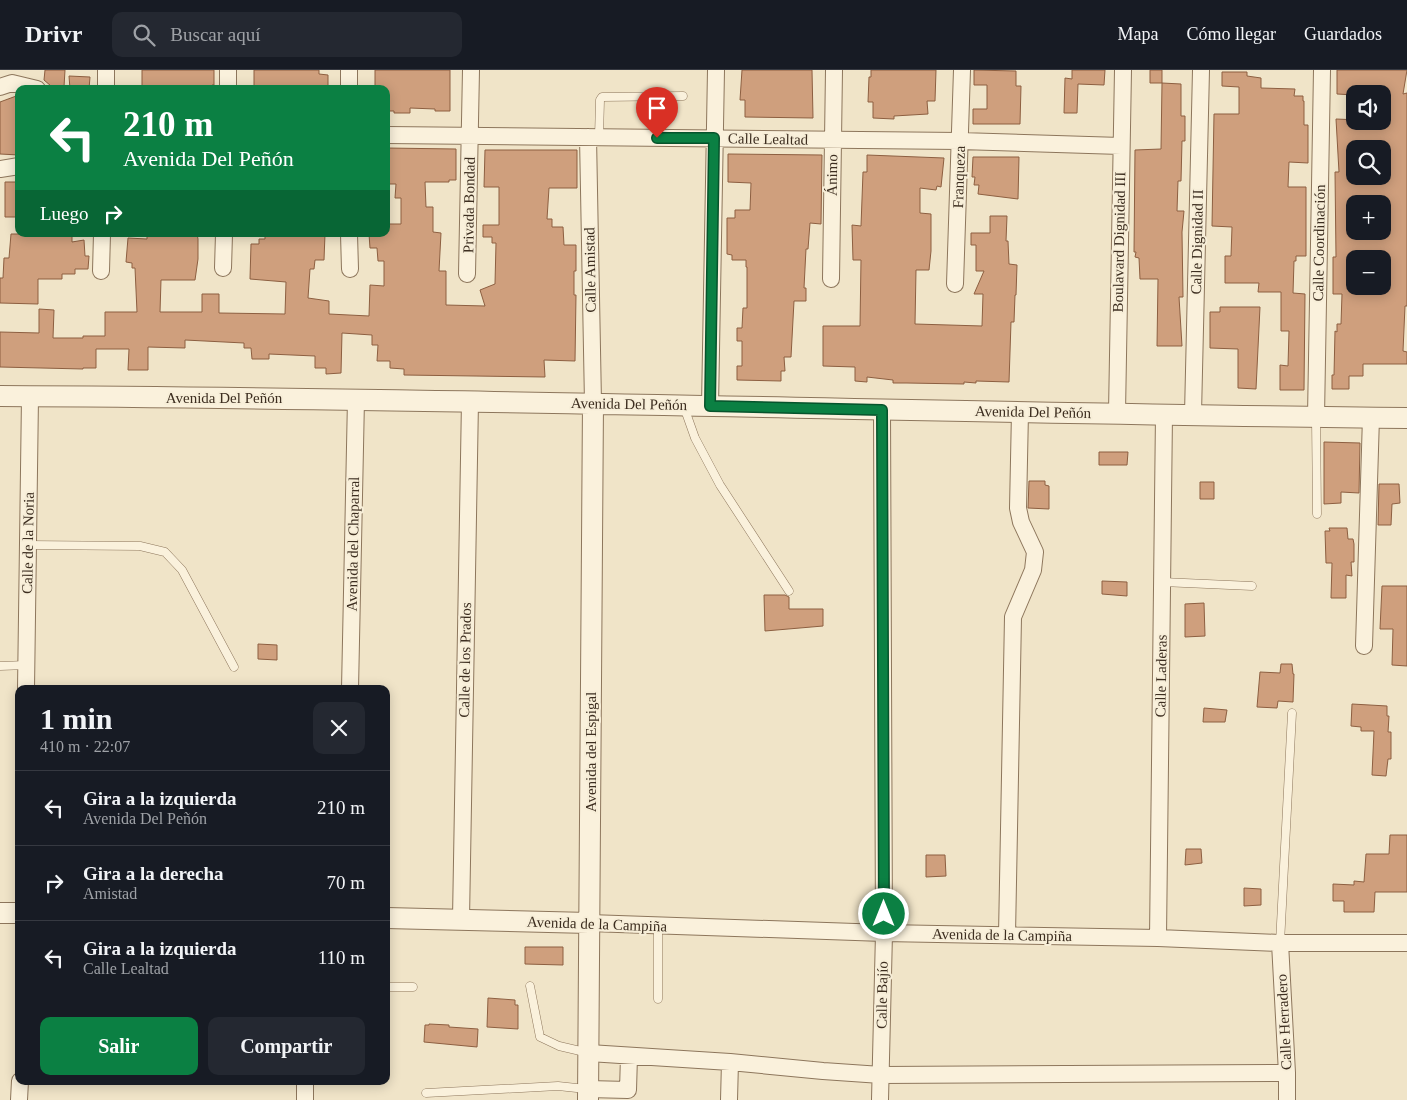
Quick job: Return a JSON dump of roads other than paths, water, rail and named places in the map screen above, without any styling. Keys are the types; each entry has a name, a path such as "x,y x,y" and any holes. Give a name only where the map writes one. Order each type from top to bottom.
{"street":[{"path":"106,70 106,85"},
{"path":"228,70 228,85"},
{"path":"349,70 349,85"},
{"name":"Privada Bondad","path":"467,274 471,70"},
{"path":"710,406 716,70"},
{"name":"Ánimo","path":"831,280 834,70"},
{"name":"Franqueza","path":"955,284 962,70"},
{"name":"Boulavard Dignidad III","path":"1117,413 1120,146 1123,70"},
{"name":"Calle Dignidad II","path":"1193,414 1201,70"},
{"name":"Calle Coordinación","path":"1316,417 1322,70"},
{"path":"0,87 12,83 20,85"},
{"name":"Calle Lealtad","path":"390,135 960,141 1120,146"},
{"name":"Calle Amistad","path":"593,137 593,403"},
{"path":"0,169 15,167"},
{"path":"101,271 102,237"},
{"path":"224,237 224,268"},
{"path":"349,237 350,269"},
{"name":"Avenida Del Peñón","path":"0,396 356,399 1407,418"},
{"name":"Calle de la Noria","path":"26,685 30,396"},
{"name":"Avenida del Chaparral","path":"350,685 356,399"},
{"name":"Calle de los Prados","path":"461,919 470,401"},
{"name":"Avenida del Espigal","path":"588,1095 593,403"},
{"name":"Calle Bajío","path":"880,1100 884,933 882,410"},
{"path":"1007,935 1013,617 1033,570 1035,552 1021,522 1018,508 1020,412"},
{"name":"Calle Laderas","path":"1158,938 1164,414"},
{"path":"1364,646 1371,417"},
{"path":"0,913 15,913"},
{"name":"Avenida de la Campiña","path":"390,918 884,933 1158,938 1280,943 1407,943"},
{"name":"Calle Herradero","path":"1280,943 1287,1100"},
{"path":"589,1053 730,1062 880,1075 1287,1073"},
{"path":"588,1095 628,1090 629,1056"},
{"path":"729,1100 730,1062"},
{"path":"19,1100 20,1085"},
{"path":"304,1100 305,1085"}],"lane":[{"path":"593,137 602,97 683,96"},
{"path":"684,406 695,438 720,485 790,591"},
{"path":"1316,417 1317,514"},
{"path":"28,545 140,546 165,552 182,570 234,667"},
{"path":"1162,582 1252,586"},
{"path":"0,666 27,665"},
{"path":"1280,943 1292,714"},
{"path":"658,926 658,999"},
{"path":"530,986 540,1037 559,1046 589,1053"},
{"path":"390,987 413,987"},
{"path":"426,1093 558,1086 588,1095"}]}
